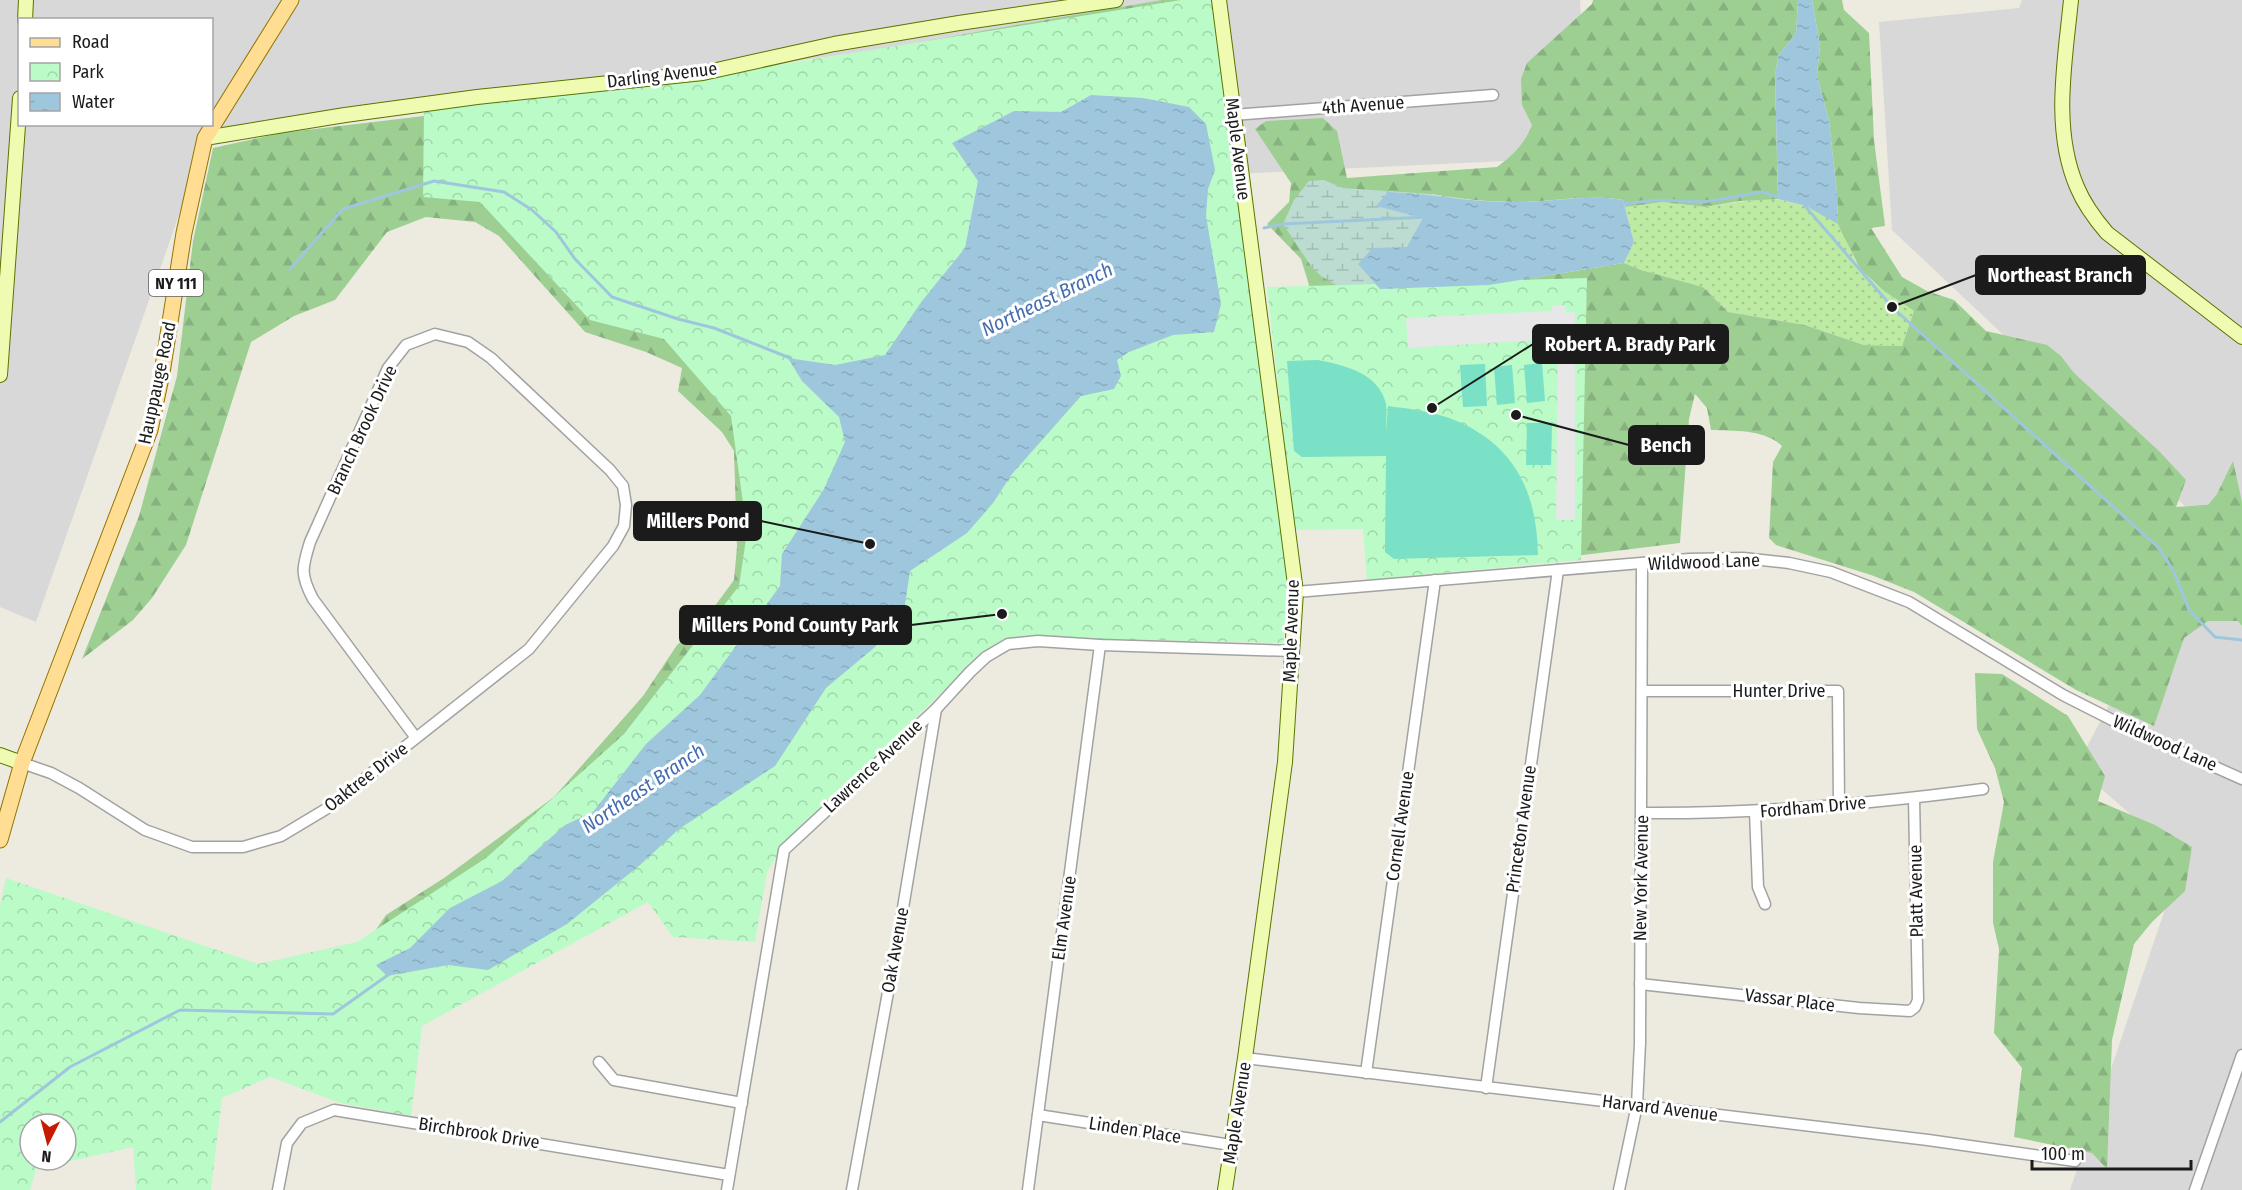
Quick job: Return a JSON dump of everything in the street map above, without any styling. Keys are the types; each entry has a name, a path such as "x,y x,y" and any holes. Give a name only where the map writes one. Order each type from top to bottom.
{"main road":[{"name":"Hauppauge Road","path":"0,840 22,763 150,430 162,373 184,233 206,138 291,0"}],"street":[{"path":"25,18 26,0"},
{"name":"Darling Avenue","path":"206,138 345,115 477,97 703,73 834,45 959,23 1116,0"},
{"name":"Maple Avenue","path":"1219,0 1296,592 1285,762 1225,1190"},
{"path":"2071,0 2062,113 2066,151 2076,186 2090,211 2107,233 2242,337"},
{"name":"4th Avenue","path":"1233,115 1493,95"},
{"path":"0,375 18,126"},
{"name":"Branch Brook Drive","path":"416,738 339,637 313,599 304,581 304,561 310,542 388,368 406,345 435,334 468,342 491,358 610,470 622,486 626,505"},
{"name":"Oaktree Drive","path":"22,763 51,773 79,788 145,830 192,847 243,847 281,836 326,809 529,650 613,546 624,526 626,505"},
{"name":"Wildwood Lane","path":"1296,592 1689,559 1743,558 1789,563 1832,572 1909,602 2063,695 2130,729 2242,779"},
{"name":"New York Avenue","path":"1619,1190 1637,1105 1642,813 1642,564"},
{"name":"Princeton Avenue","path":"1485,1088 1558,570"},
{"name":"Cornell Avenue","path":"1366,1073 1435,580"},
{"name":"Lawrence Avenue","path":"727,1190 784,850 936,709 986,657 1008,644 1038,641 1292,651"},
{"name":"Elm Avenue","path":"1028,1190 1100,645"},
{"name":"Hunter Drive","path":"1643,691 1839,692 1839,805"},
{"name":"Oak Avenue","path":"852,1190 899,932 936,709"},
{"path":"0,755 22,763"},
{"name":"Fordham Drive","path":"1642,813 1755,812 1914,798 1983,789"},
{"name":"Platt Avenue","path":"1914,798 1918,985"},
{"path":"1755,812 1758,887 1765,904"},
{"name":"Vassar Place","path":"1640,984 1902,1012 1910,1011 1915,1007 1918,1000 1918,985"},
{"path":"2195,1190 2242,1055"},
{"name":"Harvard Avenue","path":"1245,1058 1928,1140 2075,1161"},
{"path":"599,1062 614,1080 742,1102"},
{"name":"Birchbrook Drive","path":"278,1190 287,1143 302,1123 334,1110 729,1175"},
{"name":"Linden Place","path":"1038,1115 1232,1145"}],"shaded area":[{"path":"0,0 1580,0 1590,157 1212,175 1206,7 206,138 36,622 0,607"},
{"path":"2022,0 2242,0 2242,527 2203,523 1892,230 1879,22 2019,8"},
{"path":"1566,305 1566,313 1575,312 1575,520 1556,520 1558,344 1539,345 1539,340 1408,348 1406,318 1552,311 1552,306"},
{"path":"2184,565 2242,565 2242,1190 2070,1190 2182,859 2076,767"}],"green space":[{"path":"1162,0 1202,0 841,440 592,808 373,934 386,915 444,878 554,797 643,696 677,645 703,622 734,580 737,547 734,451 722,432 678,391 682,368 646,352 585,332 499,236 475,222 426,217 387,232 335,300 294,316 251,342 186,545 152,598 133,620 82,659 139,516 177,376 193,241 213,148 281,133 708,82"},
{"path":"1181,0 1211,0 1237,183 1288,590 1283,643 1006,637 983,653 785,843 767,872 755,942 673,937 648,902 422,1026 411,1116 340,1103 270,1077 222,1098 211,1190 136,1190 133,1147 78,1159 78,1112 18,1112 18,1172 35,1172 30,1190 0,1190 0,906 6,878 258,964 357,942 486,858 624,734 739,586 747,532 731,416 664,339 590,320 480,202 423,197 424,111 703,77"},
{"path":"1593,0 1798,0 1796,33 1778,56 1775,76 1778,199 1740,201 1705,207 1663,202 1625,207 1623,200 1610,198 1505,202 1432,194 1489,285 1624,263 1703,287 1728,312 1805,325 1864,345 1902,346 1914,311 1884,291 1860,269 1838,224 1829,121 1817,75 1820,46 1812,0 1842,0 1844,10 1869,33 1874,140 1885,226 1871,228 1902,277 1927,291 1954,300 1986,331 2047,345 2061,356 2074,373 2159,451 2186,480 2176,507 2208,505 2217,494 2233,461 2242,502 2242,626 2238,621 2208,621 2184,638 2154,726 2076,690 1914,592 1871,575 1776,545 1769,538 1773,462 1782,446 1767,436 1739,431 1711,430 1707,408 1695,394 1689,419 1680,543 1575,556 1288,312 1309,285 1301,259 1267,224 1289,202 1291,183 1255,129 1266,121 1323,118 1337,131 1347,178 1497,167 1518,149 1532,125 1522,105 1521,79 1527,63 1592,4"},
{"path":"1324,180 1343,188 1431,194 1475,201 1516,202 1528,245 1348,292 1321,276 1311,266 1283,224 1294,200 1309,181"},
{"path":"1766,198 1794,203 1816,211 1839,225 1862,271 1886,292 1914,311 1902,346 1864,345 1805,325 1728,312 1703,287 1624,263 1634,242 1625,207 1663,202 1705,207"},
{"path":"1587,278 1581,560 1367,580 1363,529 1294,530 1267,287"},
{"path":"1318,360 1359,372 1376,385 1386,404 1386,433 1388,406 1424,411 1451,419 1479,433 1496,445 1520,476 1528,493 1537,533 1538,555 1394,559 1385,552 1386,456 1302,457 1294,451 1287,361"},
{"path":"1542,363 1545,401 1527,403 1524,365"},
{"path":"1485,364 1487,406 1463,407 1460,365"},
{"path":"1512,365 1515,403 1497,405 1494,367"},
{"path":"1527,423 1552,423 1551,465 1526,465"},
{"path":"1975,673 2002,674 2068,716 2105,776 2098,801 2155,825 2192,847 2185,891 2152,922 2134,944 2112,1040 2107,1169 2092,1153 2014,1137 2022,1068 1994,1033 1999,949 1993,923 1993,862 2004,802 1995,768 1977,729"}],"water":[{"path":"1798,0 1812,0 1820,46 1817,75 1829,121 1838,224 1806,206 1778,199 1775,76 1778,56 1796,33"},
{"path":"1091,95 1143,98 1189,107 1206,124 1215,170 1208,189 1206,216 1221,304 1214,332 1173,335 1129,352 1117,360 1121,376 1114,389 1081,396 1012,474 993,503 967,533 910,571 904,611 875,647 826,688 775,766 679,829 640,865 567,924 488,970 448,965 387,976 376,965 410,948 450,908 502,881 565,825 593,812 646,744 700,695 780,586 782,554 824,489 845,442 839,417 802,381 788,358 835,365 885,355 922,301 965,248 978,181 952,143 1014,111 1061,112"},
{"path":"1388,192 1501,202 1597,198 1623,200 1634,242 1624,263 1489,285 1380,289 1358,264 1373,248 1407,247 1423,218 1376,206"}],"waterway":[{"path":"290,269 343,209 434,181 504,192 532,210 556,232 575,259 612,297 678,319 714,328 790,358"},
{"name":"Northeast Branch","path":"1622,204 1658,200 1703,202 1762,192 1781,198"},
{"name":"Northeast Branch","path":"1805,206 1892,307 2159,548 2174,572 2189,610 2215,637 2242,640"},
{"name":"Northeast Branch","path":"1264,228 1283,224 1427,217"},
{"name":"Northeast Branch","path":"0,1122 70,1067 180,1010 333,1014 388,975"}],"place":[{"name":"Northeast Branch","path":"1892,307"},
{"name":"Robert A. Brady Park","path":"1432,408"},
{"name":"Bench","path":"1516,415"},
{"name":"Millers Pond","path":"870,544"},
{"name":"Millers Pond County Park","path":"1002,614"}]}
